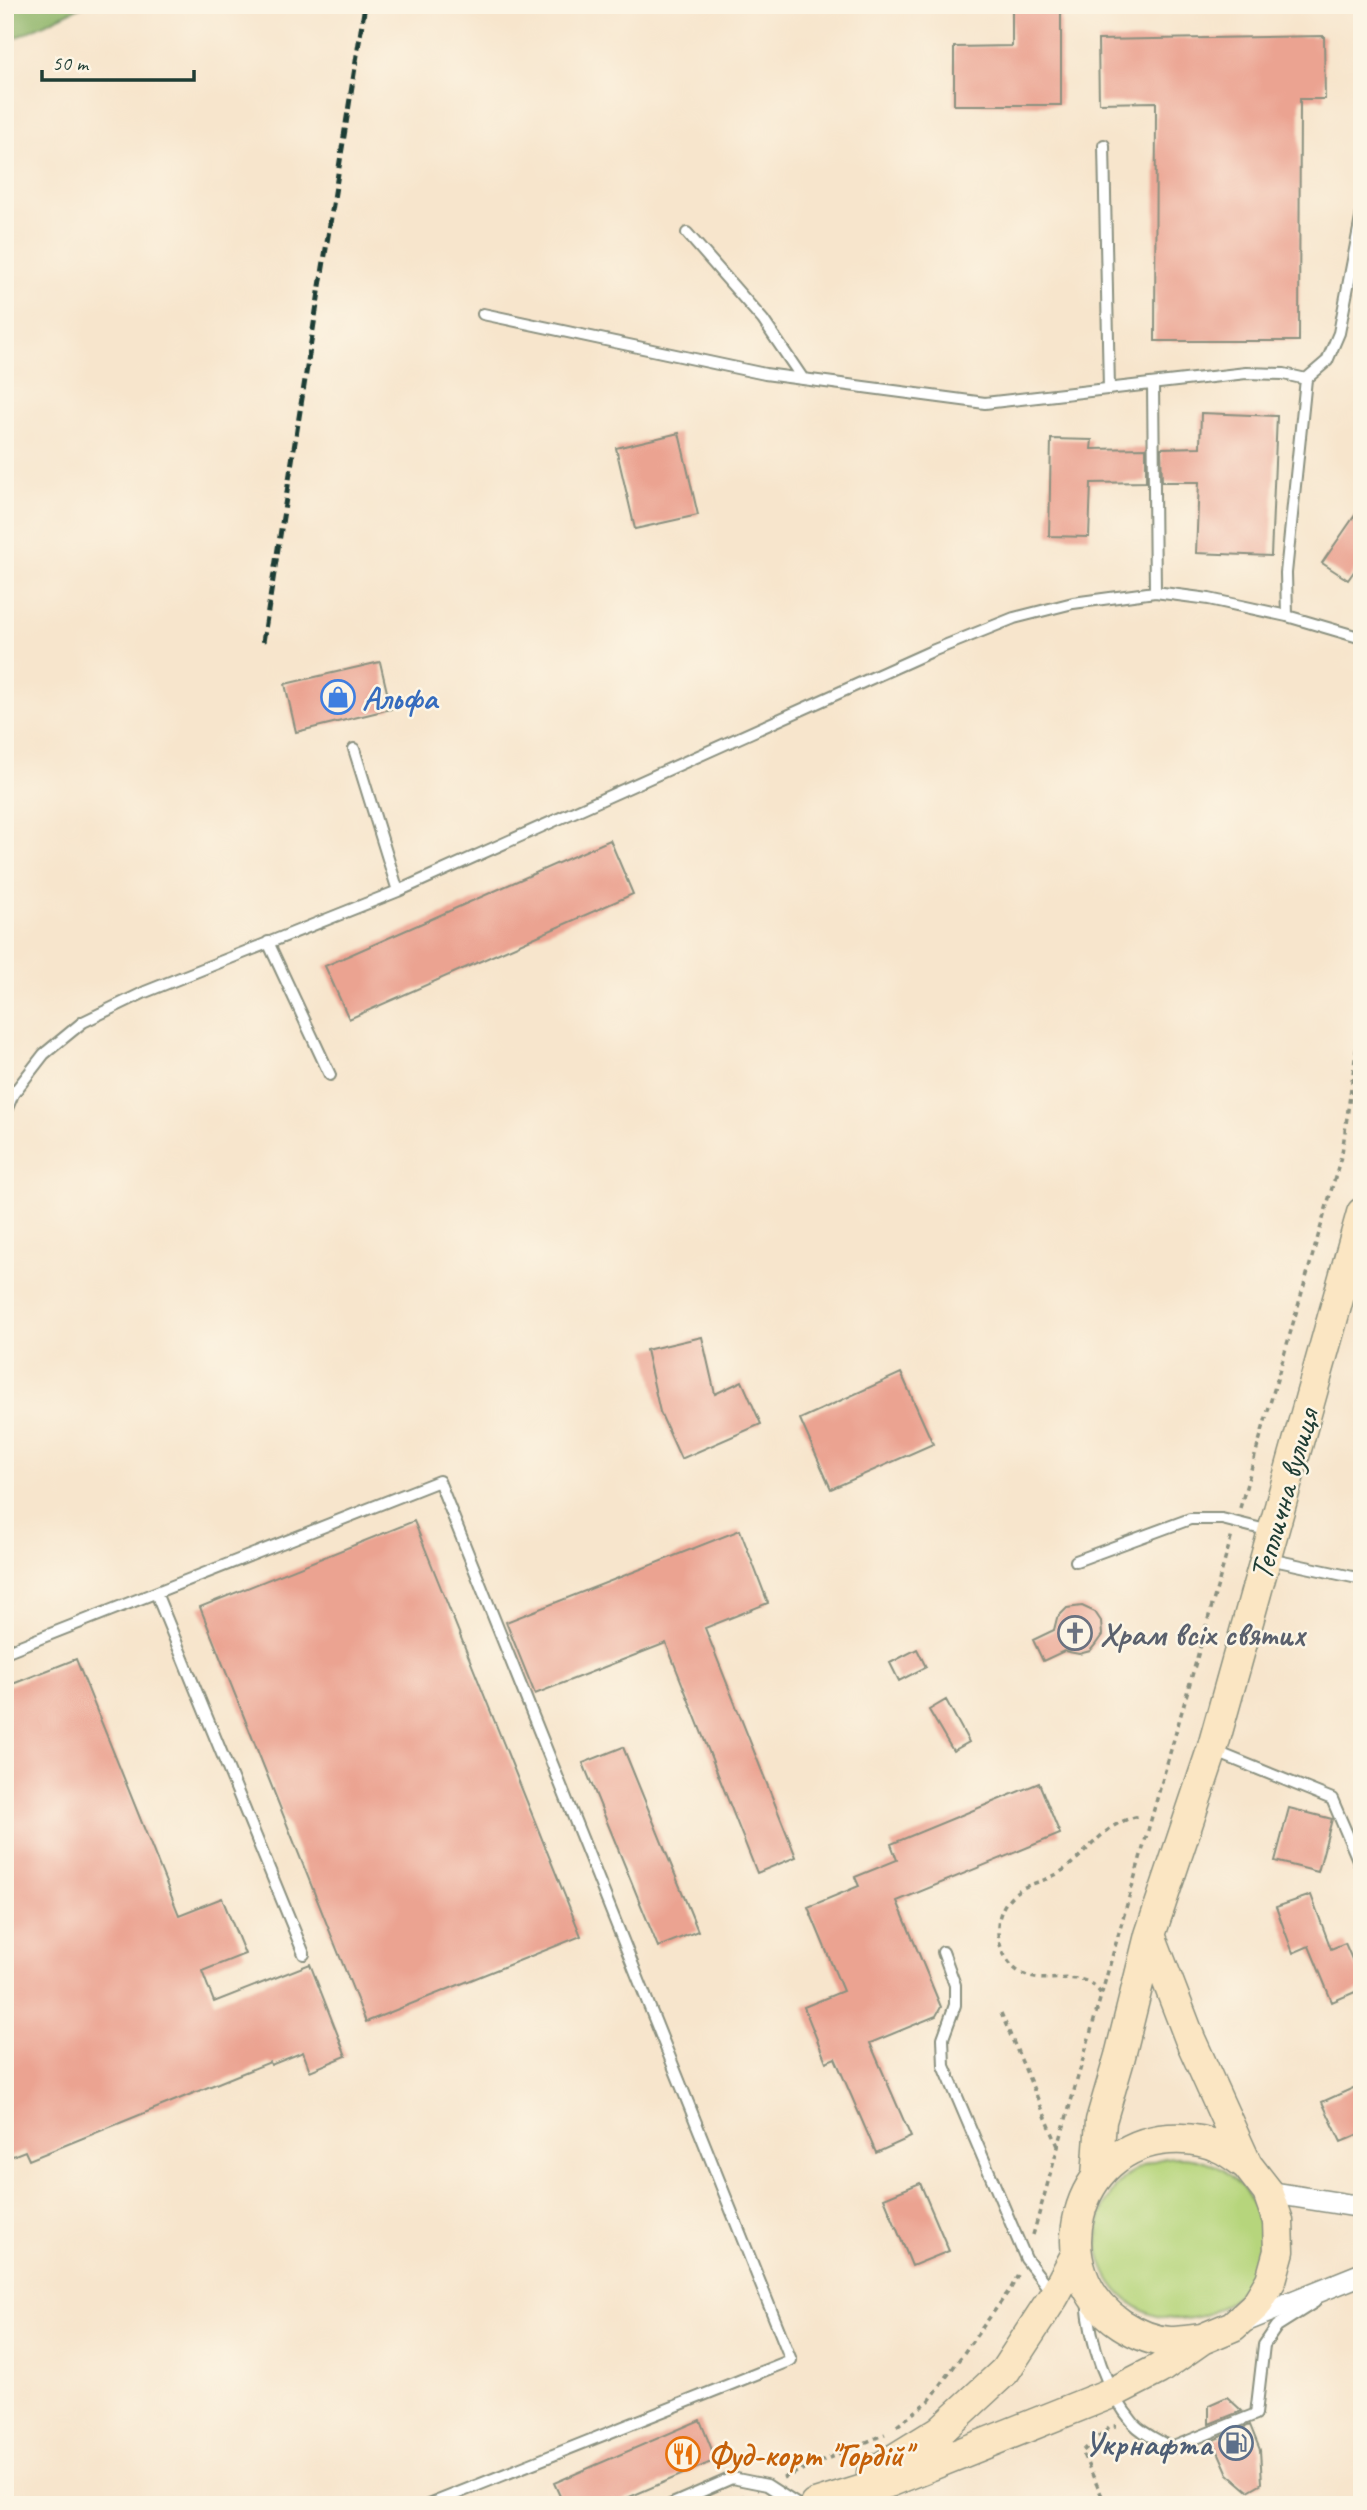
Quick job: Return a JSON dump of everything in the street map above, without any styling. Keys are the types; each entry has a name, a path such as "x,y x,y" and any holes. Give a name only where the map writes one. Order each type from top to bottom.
{"main road":[{"name":"Теплична вулиця","path":"1097,2177 1101,2121 1150,1935 1212,1750 1362,1213"},
{"path":"813,2505 888,2482 1114,2392 1159,2369 1202,2339 1233,2326 1256,2305 1271,2280 1279,2251 1278,2221 1268,2192 1247,2165 1190,2039 1150,1935"},
{"path":"1202,2339 1168,2342 1135,2333 1107,2314 1086,2287 1076,2255 1076,2226 1084,2198 1097,2177 1122,2154 1153,2141 1187,2138 1219,2147 1247,2165"},
{"path":"813,2505 875,2472 940,2431 1005,2371 1054,2296 1076,2255"}],"street":[{"path":"1268,2192 1362,2207"},
{"path":"1233,2326 1354,2277"}],"lane":[{"path":"1104,145 1109,389"},
{"path":"1287,616 1286,573 1306,379 1327,361 1339,333 1362,214"},
{"path":"687,233 764,320 803,379"},
{"path":"483,314 765,374 985,403 1246,373 1284,374 1306,379"},
{"path":"1153,384 1155,592"},
{"path":"5,1113 13,1094 44,1054 83,1022 145,992 398,891 932,651 1014,618 1073,604 1155,592 1287,616 1362,638"},
{"path":"354,749 398,891"},
{"path":"268,942 330,1075"},
{"path":"5,1652 439,1481 791,2360 428,2505"},
{"path":"1076,1561 1186,1520 1209,1518 1235,1522 1269,1545 1362,1579"},
{"path":"156,1593 304,1954"},
{"path":"1212,1750 1332,1799 1362,1869"},
{"path":"943,1952 955,1985 955,2005 943,2038 944,2066 1026,2259 1054,2296"},
{"path":"1086,2287 1089,2323 1099,2359 1114,2392 1135,2426 1171,2448 1256,2414 1265,2345 1278,2326 1354,2277"},
{"path":"670,2505 733,2478 767,2485 798,2505"}],"path":[{"path":"723,2505 887,2433 915,2413 929,2401 1011,2288 1026,2259 1342,1153 1362,1009"},
{"path":"1101,1996 1096,1987 1085,1980 1036,1979 1014,1968 1000,1947 998,1922 1002,1910 1017,1891 1054,1876 1107,1830 1131,1818 1142,1816"},
{"path":"1001,2013 1058,2147"},
{"path":"1106,2505 1082,2452 1110,2426 1135,2426"}],"green space":[{"path":"5,5 84,5 5,43"},
{"path":"1179,2157 1210,2163 1237,2180 1254,2207 1260,2238 1254,2269 1237,2296 1210,2313 1179,2319 1148,2313 1121,2296 1104,2269 1098,2238 1104,2207 1121,2180 1148,2163"}],"building":[{"path":"1012,10 1061,10 1061,105 954,105 954,47 1012,46"},
{"path":"1324,36 1325,99 1300,99 1299,341 1155,341 1156,102 1099,103 1098,40"},
{"path":"1201,413 1277,416 1271,556 1196,553 1199,482 1162,482 1161,448 1200,447"},
{"path":"679,433 698,515 635,529 616,448"},
{"path":"1051,439 1092,440 1091,449 1146,448 1146,482 1091,483 1089,537 1049,536"},
{"path":"1362,505 1362,560 1348,580 1322,563"},
{"name":"Альфа","path":"380,662 391,709 296,732 285,684"},
{"path":"610,840 633,894 349,1019 325,966"},
{"path":"702,1337 715,1394 742,1381 761,1424 681,1459 660,1412 646,1350"},
{"path":"901,1373 933,1444 831,1489 800,1419"},
{"path":"414,1521 581,1936 366,2022 200,1607"},
{"path":"740,1530 768,1603 705,1628 796,1857 757,1873 666,1643 535,1694 506,1622"},
{"name":"Храм всіх святих","path":"1082,1606 1095,1612 1101,1621 1102,1635 1095,1645 1090,1651 1079,1654 1064,1651 1043,1661 1033,1640 1054,1630 1057,1618 1067,1608"},
{"path":"917,1649 926,1667 899,1681 890,1663"},
{"path":"76,1659 179,1915 222,1898 245,1954 202,1971 214,2002 310,1964 346,2056 310,2071 303,2052 271,2065 270,2062 29,2160 25,2151 5,2159 5,1687"},
{"path":"946,1700 969,1742 953,1751 929,1710"},
{"path":"623,1747 698,1931 658,1947 583,1763"},
{"path":"1039,1783 1060,1834 897,1901 941,2007 936,2016 870,2043 911,2137 876,2153 835,2058 826,2062 804,2007 843,1991 808,1907 859,1886 855,1877 897,1860 891,1844"},
{"path":"1289,1808 1332,1819 1318,1872 1275,1861"},
{"path":"1311,1895 1331,1949 1345,1943 1362,1982 1362,1989 1332,2002 1309,1946 1293,1953 1276,1907"},
{"path":"1362,2084 1362,2133 1341,2142 1322,2102"},
{"path":"920,2183 949,2251 912,2266 884,2198"},
{"path":"1227,2397 1242,2411 1209,2424 1209,2405"},
{"path":"700,2420 716,2460 611,2505 564,2505 554,2483"},
{"name":"Укрнафта","path":"1250,2425 1260,2450 1262,2483 1248,2491 1228,2474 1213,2440"}],"railway":[{"path":"263,642 365,5"}],"place":[{"name":"Альфа","path":"338,697"},
{"name":"Храм всіх святих","path":"1075,1633"},
{"name":"Укрнафта","path":"1236,2443"},
{"name":"Фуд-корт \"Гордій\"","path":"683,2454"}]}
